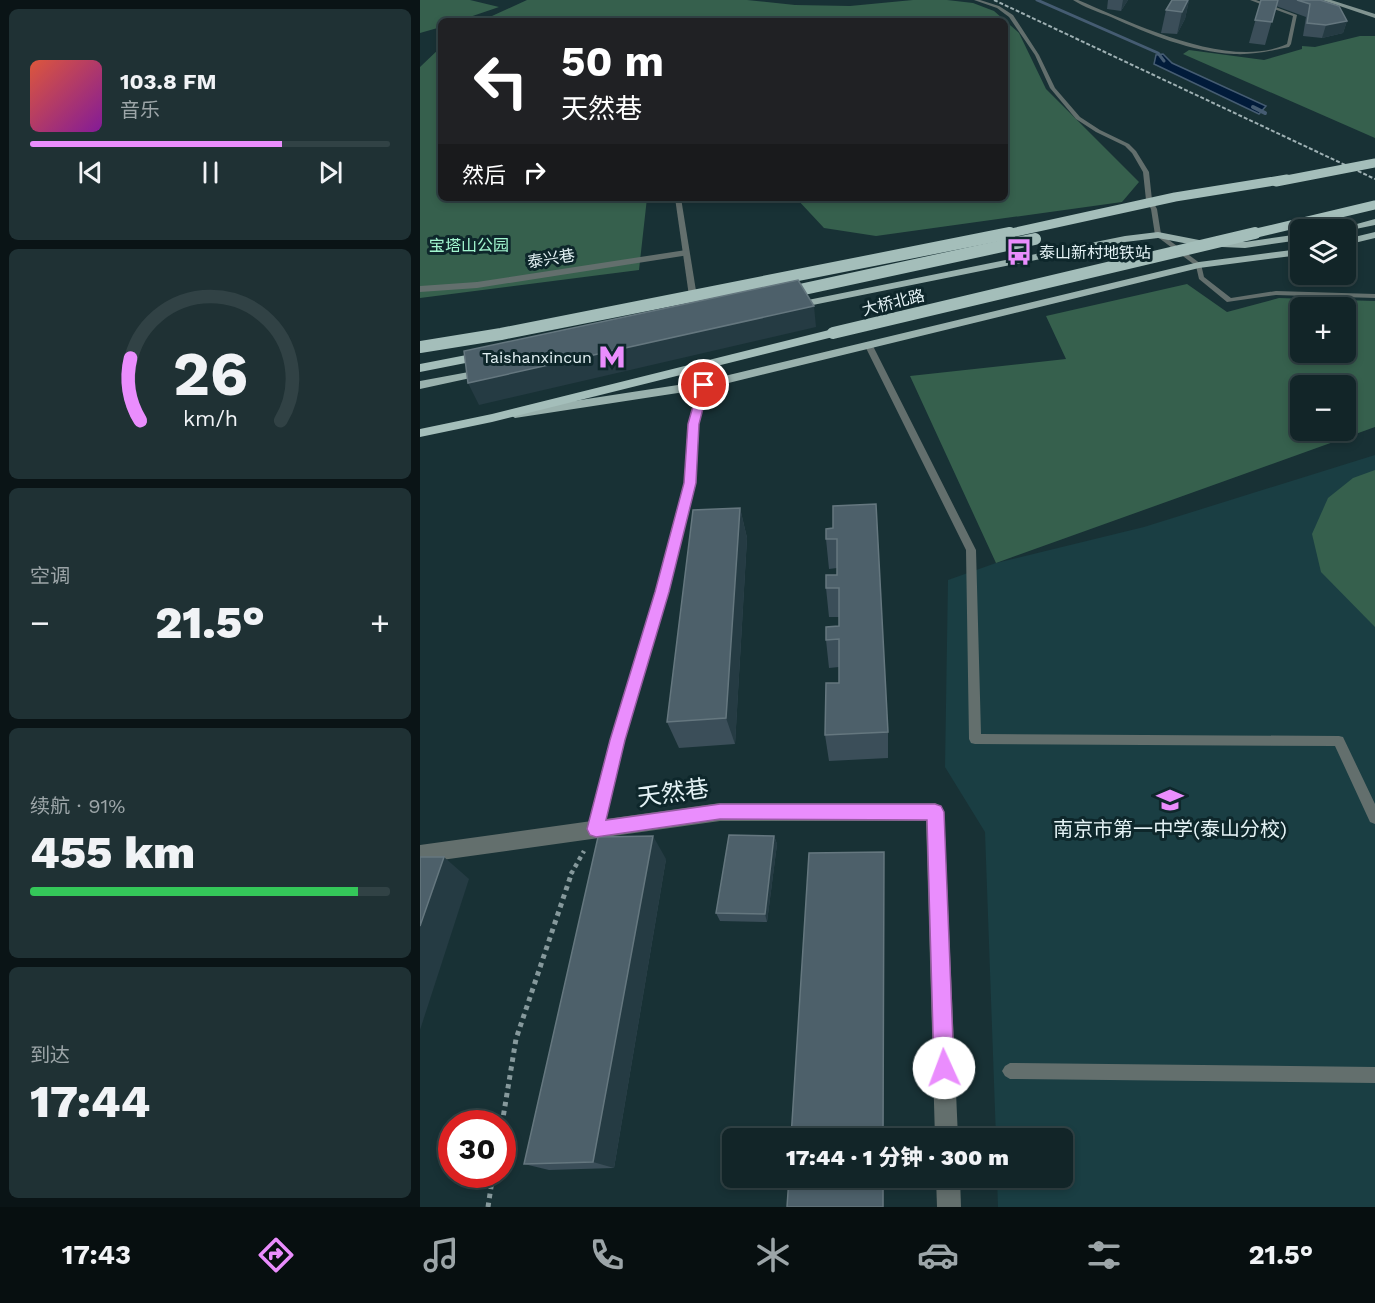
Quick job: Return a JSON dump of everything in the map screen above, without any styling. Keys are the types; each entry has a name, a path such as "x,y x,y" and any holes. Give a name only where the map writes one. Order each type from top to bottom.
{"highway":[{"name":"大桥北路","path":"772,296 1120,220 1287,180 1375,163"},
{"path":"420,347 501,334 1052,225 1175,197 1287,180"},
{"name":"大桥北路","path":"420,433 492,418 833,333 1375,205"},
{"path":"420,368 502,352"}],"main road":[{"path":"1325,0 1375,16"},
{"path":"1344,0 1375,10"},
{"path":"1356,226 1375,222"},
{"path":"787,308 1090,245 1158,235 1199,243 1245,245 1290,238"},
{"path":"1356,240 1375,236"},
{"path":"492,418 704,385 1199,265 1290,253"},
{"path":"420,385 495,369"}],"street":[{"name":"泰兴巷","path":"420,289 477,285 686,253"},
{"name":"天然巷","path":"420,854 720,812 935,812 947,1128"},
{"path":"948,1188 949,1207"}],"lane":[{"path":"976,0 998,7 1011,16 1037,55 1053,88 1078,117 1098,131 1127,145 1134,152 1146,172 1149,200 1154,209 1158,235 1199,265 1201,278 1230,300 1276,293 1375,296"},
{"path":"1075,0 1175,42 1251,53 1287,46 1294,15 1252,0"},
{"path":"678,201 695,313"},
{"path":"869,346 971,550 975,739 1339,741 1375,818"},
{"path":"596,829 617,740 662,592 690,483 693,424 704,385"},
{"path":"1010,1071 1375,1075"}],"path":[{"path":"504,1110 516,1039 572,873 596,829"},
{"path":"488,1207 491,1188"}],"shaded area":[{"name":"南京市第一中学(泰山分校)","path":"1375,455 1375,1207 998,1207 997,1188 1073,1188 1073,1128 996,1128 985,832 945,767 948,580 996,563 1144,527"}],"green space":[{"path":"420,0 470,0 499,7 467,18 438,18 438,28 420,33"},
{"path":"527,0 747,0 795,5 850,6 913,0 947,0 973,3 994,11 1002,18 488,18"},
{"path":"1008,23 1019,33 1046,89 1139,182 1122,202 876,236 824,228 799,201 1008,201"},
{"path":"1360,36 1375,36 1375,138 1183,54 1189,50 1264,60 1302,49 1302,46 1315,47"},
{"name":"宝塔山公园","path":"438,50 438,201 647,201 639,270 420,298 420,67"},
{"path":"1187,284 1227,312 1279,298 1290,298 1290,363 1356,363 1356,300 1375,301 1375,427 1356,434 1356,375 1290,375 1290,441 1336,441 996,563 910,376 1066,359 1046,316"},
{"path":"1375,470 1375,627 1321,572 1312,534 1328,498 1353,478"}],"water":[{"path":"1163,54 1172,63 1266,106 1259,114 1154,64 1156,55"}],"building":[{"path":"1172,0 1188,0 1182,12 1166,10"},
{"path":"1261,0 1278,0 1272,22 1255,20"},
{"path":"1297,0 1320,0 1339,6 1347,21 1326,25 1307,23 1310,4"},
{"path":"798,280 814,306 468,383 464,351"},
{"path":"876,504 888,732 825,735 826,683 839,683 839,639 826,640 826,627 839,626 839,588 826,588 826,575 837,575 837,539 826,539 826,529 833,528 833,506"},
{"path":"740,508 726,718 667,722 693,510"},
{"path":"729,835 774,836 765,914 716,913"},
{"path":"653,836 593,1162 524,1164 598,837"},
{"path":"884,852 883,1128 792,1128 809,853"},
{"path":"420,857 444,857 420,926"},
{"path":"788,1188 883,1188 883,1207 787,1207"}],"waterway":[{"path":"1037,0 1158,53 1164,61"},
{"path":"1253,107 1265,113"}],"railway":[{"path":"994,0 1375,179"}],"place":[{"name":"泰山新村地铁站","path":"1019,252"},
{"name":"Taishanxincun","path":"612,357"},
{"name":"南京市第一中学(泰山分校)","path":"1170,800"}],"route":[{"path":"704,385 693,424 690,483 662,592 617,740 596,829 720,812 935,812 944,1068"}]}
